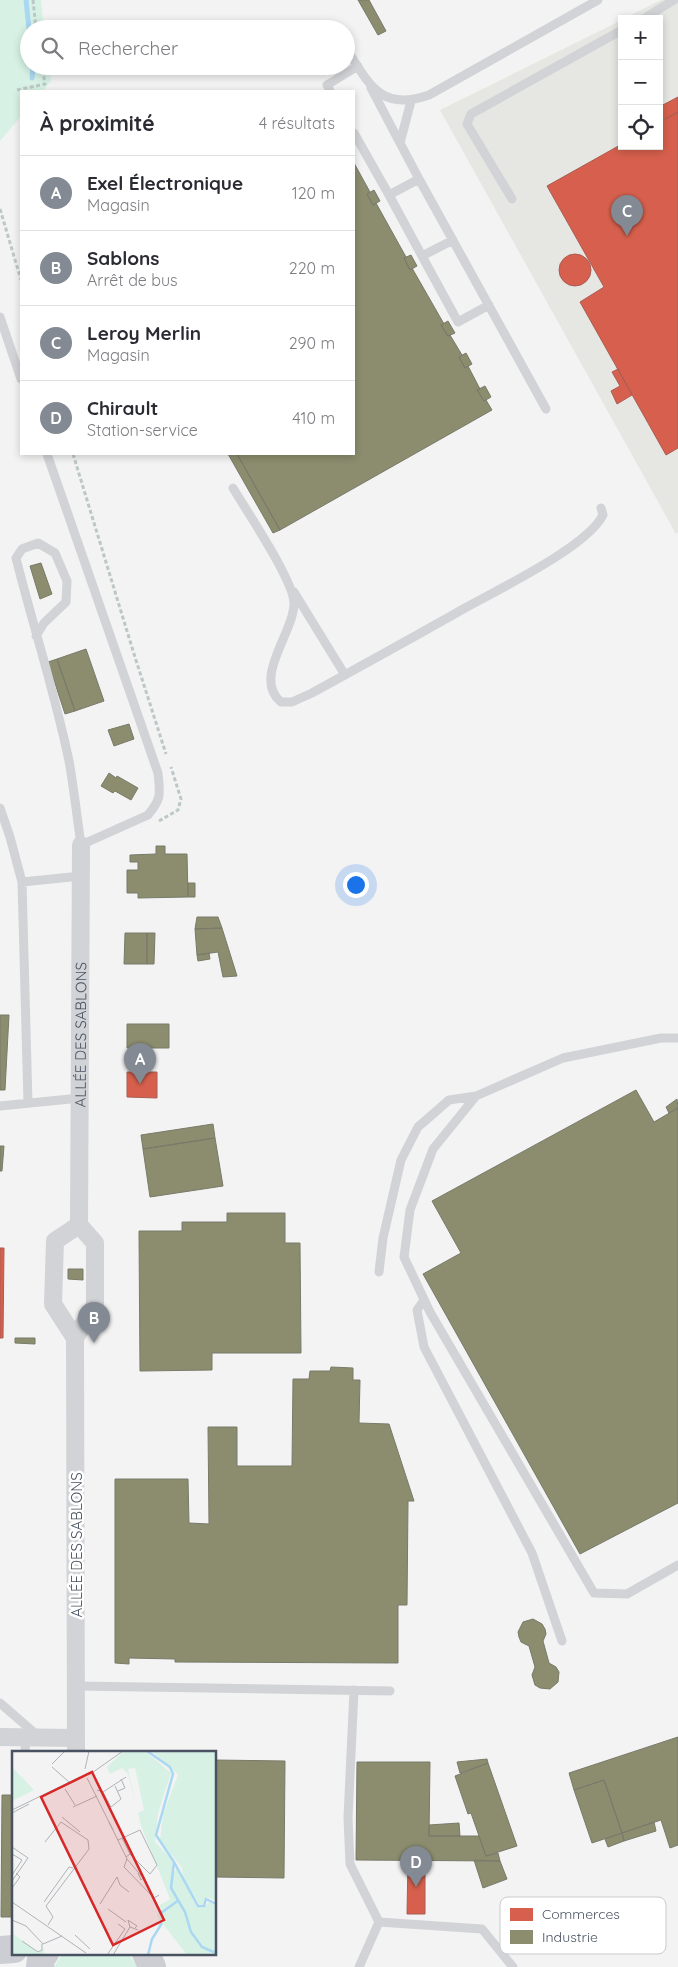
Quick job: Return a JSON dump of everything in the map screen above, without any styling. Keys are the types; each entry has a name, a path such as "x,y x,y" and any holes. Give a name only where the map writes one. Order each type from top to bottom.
{"main road":[{"path":"40,1967 41,1958 44,1954"},
{"path":"146,1954 152,1967"}],"street":[{"name":"ALLÉE DES SABLONS","path":"79,1225 81,845"},
{"path":"79,1225 95,1243 95,1306 75,1338 53,1304 55,1242 79,1225"},
{"name":"ALLÉE DES SABLONS","path":"75,1338 76,1745"},
{"path":"0,1737 30,1742 76,1745"}],"lane":[{"path":"370,86 382,95 411,101 429,94 598,0"},
{"path":"650,15 674,0"},
{"path":"512,199 468,124 471,114 618,32"},
{"path":"355,62 546,409"},
{"path":"330,90 327,85 343,75"},
{"path":"400,143 411,101"},
{"path":"355,135 458,322 489,305"},
{"path":"389,195 419,179"},
{"path":"422,256 453,240"},
{"path":"0,317 20,376"},
{"path":"36,636 44,623 66,602 67,581 55,553 38,543 22,549 16,558 36,636 56,707 69,763 81,845 148,815 155,806 160,794 158,773 47,455"},
{"path":"232,488 345,675"},
{"path":"286,578 294,601 291,620 274,660 270,682 273,696 281,702 292,702 345,675 550,561 594,527 603,515 601,508"},
{"path":"0,808 22,882 28,1103"},
{"path":"22,882 81,876"},
{"path":"378,1272 383,1238 401,1160 418,1127 449,1100 476,1096 563,1058 661,1038 678,1038"},
{"path":"476,1096 433,1149 410,1210 404,1257 430,1312 594,1593 627,1594 678,1565"},
{"path":"0,1106 80,1098"},
{"path":"424,1300 417,1310 424,1347 532,1553 562,1641"},
{"path":"76,1686 390,1691"},
{"path":"354,1690 348,1818 350,1864 379,1922"},
{"path":"0,1703 30,1742"},
{"path":"359,1967 379,1922"},
{"path":"379,1922 482,1929 500,1951"},
{"path":"502,1954 513,1967"}],"path":[{"path":"33,0 35,20"},
{"path":"17,90 45,84 44,75"},
{"path":"0,209 20,277"}],"shaded area":[{"path":"661,0 678,0 678,532 676,534 440,110 618,22 618,150 663,150 663,15 631,15"}],"green space":[{"path":"0,0 41,0 43,20 20,20 20,75 50,75 51,81 44,90 20,90 20,117 0,141"},
{"path":"62,1954 129,1954 137,1967 54,1967"}],"building: Commerces":[{"path":"678,97 678,112 663,120 663,105"},
{"path":"678,112 678,448 666,455 580,302 604,287 547,186 618,146 618,150 663,150 663,121"},
{"path":"575,254 581,255 586,259 590,264 590,276 586,281 581,285 575,286 569,285 564,281 560,276 559,270 560,264 564,259 569,255"},
{"path":"618,369 632,395 617,404 611,391 620,386 612,372"},
{"path":"127,1072 157,1072 157,1098 127,1097"},
{"path":"0,1248 4,1248 3,1338 0,1338"},
{"path":"408,1860 425,1860 425,1914 407,1914"}],"building: Industrie":[{"path":"358,0 369,0 386,31 378,35"},
{"path":"355,165 370,192 367,194 373,205 376,203 406,257 404,258 410,270 412,268 444,324 441,325 448,336 450,335 462,355 459,357 465,368 468,366 480,389 477,390 492,410 280,530 238,455 355,455"},
{"path":"374,190 380,201 373,205 367,194"},
{"path":"411,255 417,266 410,270 404,258"},
{"path":"448,321 455,333 448,336 441,325"},
{"path":"466,353 472,364 465,368 459,357"},
{"path":"485,386 491,397 484,401 477,390"},
{"path":"229,455 238,455 280,530 273,533"},
{"path":"41,563 52,594 40,599 30,566"},
{"path":"86,649 104,701 75,711 57,659"},
{"path":"57,659 75,711 65,714 48,662"},
{"path":"129,724 134,739 114,746 108,730"},
{"path":"109,773 138,788 131,800 101,786"},
{"path":"156,846 165,846 165,854 187,854 188,897 138,898 138,893 127,893 127,870 138,870 138,862 130,862 130,855 156,854"},
{"path":"188,883 195,883 195,897 188,897"},
{"path":"197,917 218,917 222,928 195,929"},
{"path":"222,928 237,976 223,977 218,952 197,955 195,929"},
{"path":"125,933 147,933 147,964 124,964"},
{"path":"147,933 155,933 154,964 147,964"},
{"path":"209,953 210,959 198,961 197,955"},
{"path":"0,1015 9,1015 5,1090 0,1090"},
{"path":"127,1024 169,1024 169,1048 127,1048"},
{"path":"636,1090 654,1122 678,1108 678,1503 580,1554 423,1274 461,1253 432,1201"},
{"path":"677,1099 678,1108 669,1113 666,1107"},
{"path":"213,1124 215,1138 143,1149 141,1135"},
{"path":"215,1138 223,1186 150,1197 143,1149"},
{"path":"0,1146 4,1146 2,1171 0,1171"},
{"path":"227,1213 285,1213 285,1243 300,1243 301,1353 212,1353 212,1370 140,1371 139,1231 182,1231 182,1222 227,1222"},
{"path":"68,1269 83,1269 83,1280 68,1279"},
{"path":"15,1338 35,1338 35,1344 15,1343"},
{"path":"331,1367 353,1368 353,1380 360,1380 359,1423 389,1424 414,1501 408,1501 407,1605 398,1605 398,1663 175,1662 175,1659 129,1658 129,1664 115,1663 115,1479 188,1479 189,1523 209,1524 208,1427 237,1427 237,1466 292,1466 293,1379 309,1379 310,1371 330,1371"},
{"path":"533,1619 542,1624 545,1629 546,1634 543,1641 549,1663 556,1667 559,1672 558,1682 550,1689 540,1688 535,1685 532,1675 535,1667 529,1646 521,1642 519,1637 518,1632 523,1622"},
{"path":"678,1737 678,1845 670,1848 661,1820 622,1833 604,1780 574,1790 569,1773"},
{"path":"487,1759 488,1763 460,1773 457,1762"},
{"path":"216,1760 285,1761 284,1878 216,1877"},
{"path":"357,1762 430,1762 429,1836 479,1836 486,1856 498,1853 500,1861 356,1860"},
{"path":"488,1763 517,1846 486,1856 471,1813 468,1814 455,1776"},
{"path":"604,1780 622,1833 592,1843 574,1790"},
{"path":"2,1795 12,1795 12,1917 1,1917"},
{"path":"654,1822 656,1831 624,1841 622,1833"},
{"path":"459,1823 460,1836 429,1836 429,1825"},
{"path":"622,1833 624,1841 608,1847 605,1839"},
{"path":"474,1860 500,1861 507,1879 483,1888"}],"waterway":[{"path":"26,0 28,20"}],"place":[{"name":"Leroy Merlin","path":"627,236"},
{"name":"Exel Électronique","path":"140,1084"},
{"name":"Sablons","path":"94,1343"},
{"name":"Chirault","path":"416,1887"}]}
